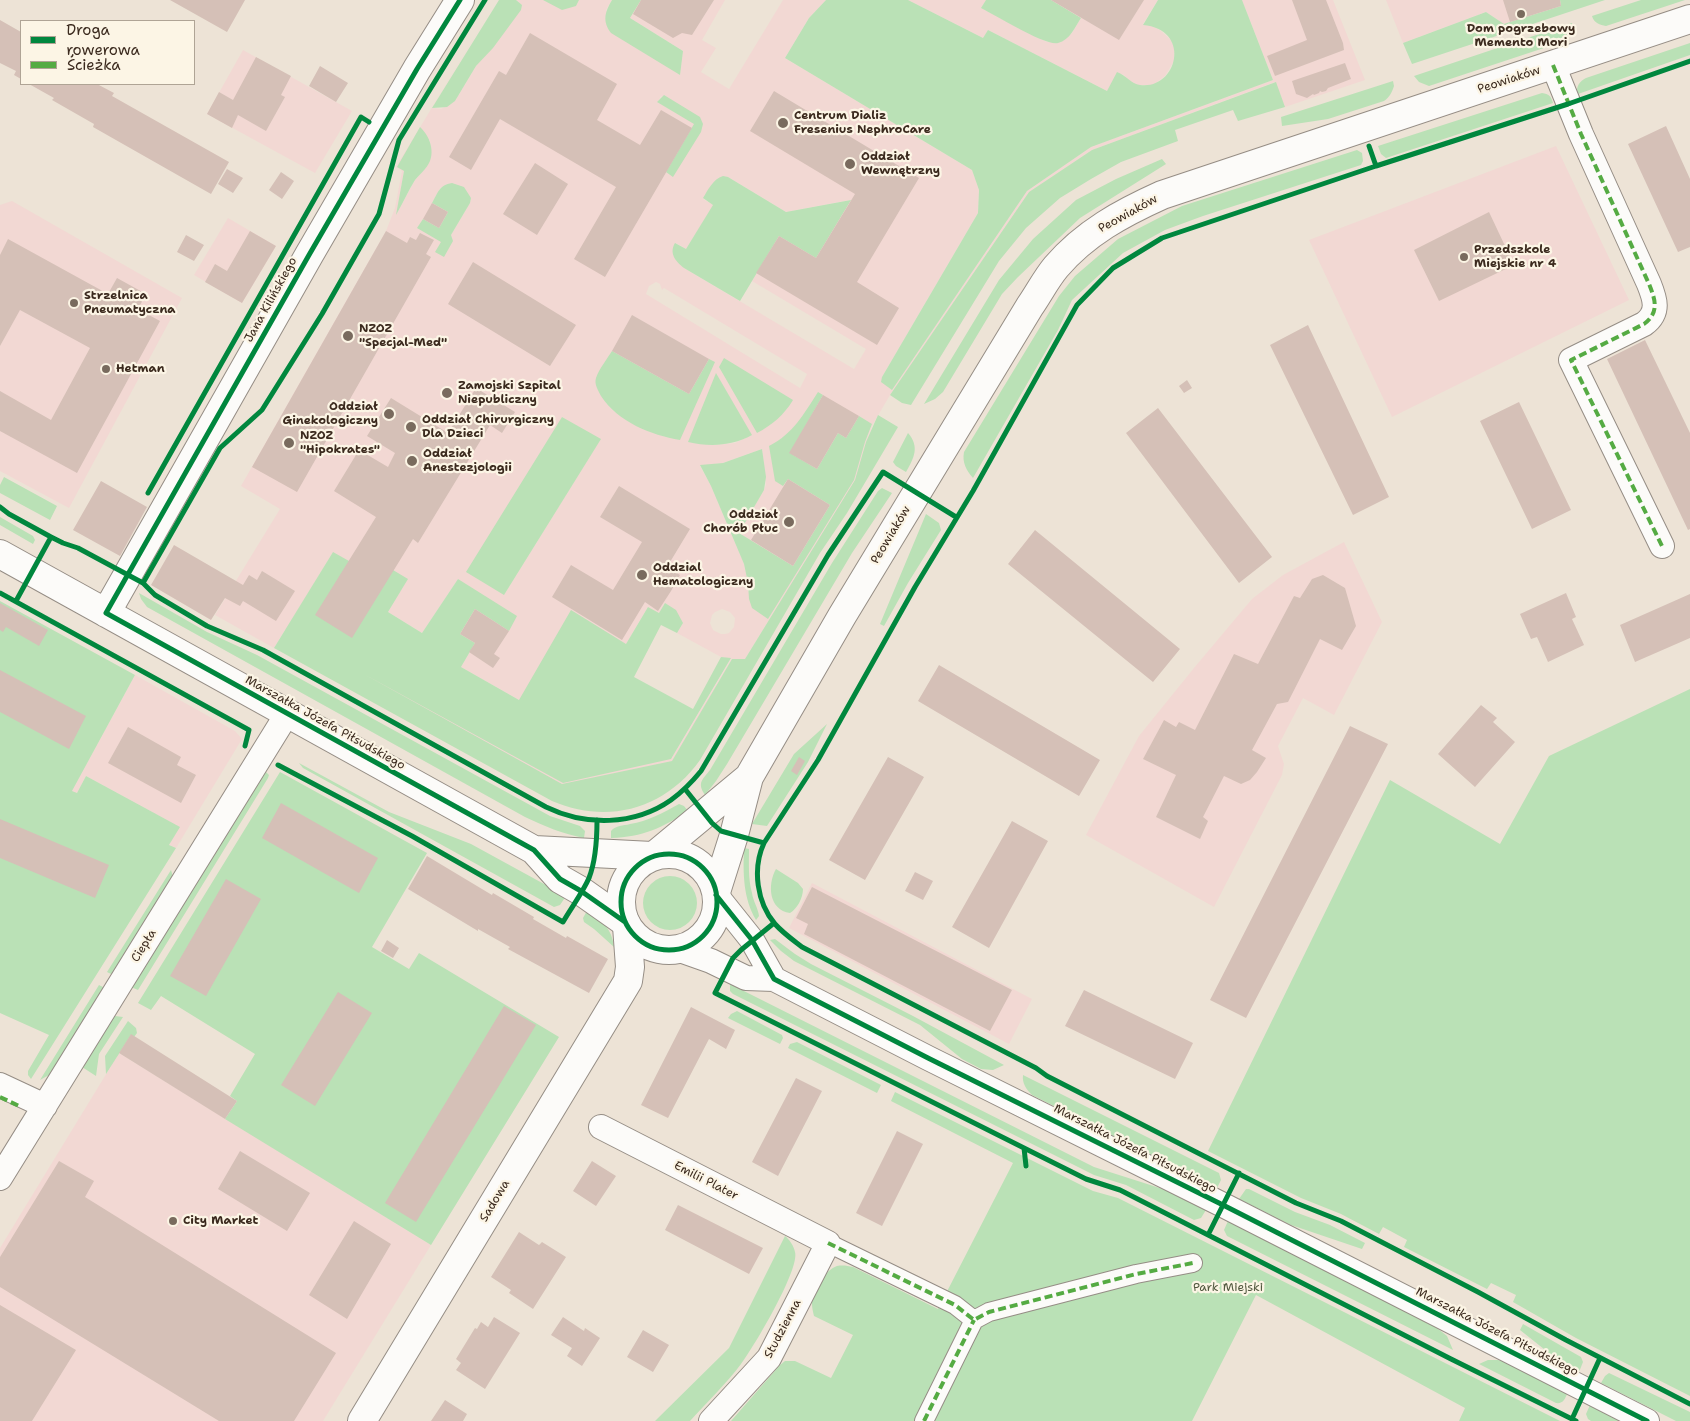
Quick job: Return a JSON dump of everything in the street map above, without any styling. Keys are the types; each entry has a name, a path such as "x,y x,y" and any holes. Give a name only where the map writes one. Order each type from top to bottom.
{"main road":[{"name":"Jana Kilińskiego","path":"106,613 416,69 460,0"},
{"name":"Peowiaków","path":"716,894 749,777 847,608 1030,306 1055,268 1081,242 1131,209 1162,195 1690,19"},
{"name":"Marszałka Józefa Piłsudskiego","path":"0,554 534,850 560,879 581,891 626,924"},
{"name":"Peowiaków","path":"653,856 749,777"},
{"name":"Marszałka Józefa Piłsudskiego","path":"534,850 653,856"},
{"path":"666,853 688,857 698,863 712,881 716,894 717,906 711,926 696,941 675,949 662,950 647,945 634,935 626,924 621,911 622,889 633,869 653,856 666,853"},
{"name":"Sadowa","path":"362,1421 628,981 630,967 626,924"},
{"name":"Sadowa","path":"628,981 643,973 675,949"}],"street":[{"path":"1553,65 1581,134 1655,299 1655,311 1644,324 1571,360 1662,546"},
{"name":"Ciepła","path":"0,1178 287,714"},
{"path":"716,894 752,940 774,979"},
{"name":"Marszałka Józefa Piłsudskiego","path":"675,949 711,961 746,978 774,979 1232,1209 1647,1421"},
{"path":"0,1084 44,1106"},
{"name":"Emilii Plater","path":"601,1127 820,1238"},
{"path":"820,1238 955,1305 974,1320"},
{"name":"Studzienna","path":"711,1421 769,1358 820,1238"},
{"path":"924,1421 974,1320 998,1310 1136,1274 1193,1263"}],"shaded area":[{"name":"Zamojski Szpital Niepubliczny","path":"497,0 432,108 441,109 455,101 476,66 498,41 519,2 516,0 612,0 606,10 680,75 683,51 630,18 641,0 725,0 702,40 716,48 701,72 729,89 783,0 826,0 809,18 785,58 972,170 979,190 978,213 882,377 892,390 1027,191 1091,147 1273,80 1242,0 1333,0 1365,80 1285,107 1275,82 1092,150 1029,192 890,395 873,424 855,480 745,659 732,659 673,761 562,785 285,630 274,648 215,615 280,509 241,486 386,231 395,208 402,171 396,167","holes":["661,96 703,128 658,102","430,140 431,157 427,166 415,180 397,213 404,171 397,166","728,177 786,212 850,200 779,236 752,281 866,349 854,369 684,268 676,243 686,249 714,205 703,199","441,187 471,198 451,235 439,228 448,212 432,203","656,282 660,284 662,290 664,288 807,374 800,388 646,294 649,286","709,359 669,438 637,426 614,411 606,403 689,394","716,374 751,435 735,443 714,445","562,417 600,440 504,595","799,422 789,453 817,469 838,433 846,438 872,424 865,442 768,618 748,591 744,564 711,486 700,466 723,463 762,449 766,485 738,533 793,566 830,505 788,479 778,441 786,436","333,552 316,615 352,638 407,580 388,612 422,633 458,579 509,630 475,609 460,634 475,643 461,667 519,700 626,644 648,607 659,613 665,603 683,623 677,633 721,657 731,659 671,759 286,630","722,609 730,612 735,618 734,627 729,633 725,634 713,630 710,623 712,615"]},
{"path":"908,0 986,0 981,8 1047,42 1072,33 1081,18 1051,0 1158,0 1143,24 1160,30 1172,41 1175,49 1174,61 1165,76 1153,85 1137,85 1128,80 1123,74 1107,91 988,30 983,38"},
{"path":"1386,0 1560,0 1561,6 1504,24 1486,12 1403,43"},
{"path":"243,50 352,111 315,173 207,114"},
{"path":"1556,146 1629,300 1392,417 1309,240"},
{"path":"12,201 182,298 69,508 0,471 0,205"},
{"path":"228,218 276,246 242,303 194,275"},
{"path":"1344,542 1382,622 1334,715 1303,698 1278,746 1284,764 1282,775 1214,907 1086,835 1139,736 1252,599 1283,575"},
{"path":"135,675 235,731 242,739 176,848 169,845 179,827 86,776 77,793 72,791"},
{"path":"812,883 1032,999 1009,1044 789,928"},
{"name":"City Market","path":"119,1053 431,1245 323,1421 0,1421 0,1248"}],"green space":[{"path":"499,0 516,0 522,5 521,10 493,48 476,66 455,101 447,107 432,108"},
{"path":"543,0 579,0 576,6 562,10"},
{"path":"612,0 641,0 630,18 683,51 680,75 611,33 606,24 606,16"},
{"path":"826,0 908,0 983,38 988,30 1107,91 1117,72 1140,85 1153,84 1163,78 1171,69 1174,47 1169,37 1158,29 1143,25 1158,0 1242,0 1273,80 1091,147 1027,191 892,390 881,382 882,377 978,213 979,190 972,170 785,58 809,18"},
{"path":"986,0 1051,0 1081,18 1066,39 1058,43 1052,43 1042,40 981,8"},
{"path":"1560,0 1605,0 1412,64 1403,43 1486,12 1504,24 1561,6"},
{"path":"1641,0 1685,0 1606,26 1598,23 1592,16"},
{"path":"1572,23 1571,32 1559,43 1429,86 1419,82 1414,76"},
{"path":"1690,43 1690,55 1578,94 1579,84 1586,78"},
{"path":"1393,81 1392,92 1384,101 1328,119 1282,126 1281,117"},
{"path":"1276,82 1285,107 1238,121 1233,110 1175,130 1178,141 1121,162 1060,198 1026,228 999,261 911,405 902,403 890,395 1029,192 1092,150"},
{"path":"1542,93 1549,96 1553,103 1386,158 1381,154 1378,146"},
{"path":"664,95 700,117 703,124 701,132 673,177 666,172 694,124 657,102"},
{"path":"420,127 430,141 431,158 429,164 415,180 396,215 404,171 397,167"},
{"path":"1357,150 1362,153 1363,161 1361,165 1165,230 1123,253 1072,300 1058,330 973,478 965,466 964,452 1059,296 1075,276 1118,239 1182,206"},
{"path":"1162,159 1166,164 1080,218 1018,277 1002,294 943,392 935,399 924,404 999,280 1033,239 1076,200 1116,179"},
{"path":"723,176 728,177 786,212 851,200 816,258 779,236 740,301 684,268 678,263 673,253 675,243 686,249 713,205 703,198 714,182"},
{"path":"452,183 464,187 471,198 451,235 453,241 444,257 435,252 441,242 417,228 423,219 439,228 448,212 432,203 444,186"},
{"path":"612,351 689,394 709,359 715,362 680,440 658,435 636,426 616,413 601,396 596,385 596,378"},
{"path":"724,358 793,400 777,419 757,433 719,367"},
{"path":"716,373 752,435 744,439 721,444 704,445 688,442"},
{"path":"818,392 823,395 790,453 817,469 838,433 846,438 859,416 872,424 854,480 768,619 752,608 744,564 711,486 700,465 723,463 762,449 766,477 764,490 739,533 793,566 830,505 788,479 783,486 775,481 769,446 792,429"},
{"path":"878,415 898,427 847,513 820,553 700,760 686,777 653,801 634,808 594,812 552,801 274,648 333,552 349,561 393,570 408,579 388,612 422,633 458,579 517,616 509,631 475,609 460,634 475,643 461,667 519,700 571,610 626,644 648,607 659,613 665,603 676,610 683,623 677,633 661,625 634,677 693,709 721,657 731,658 671,759 563,783 362,673 562,784 672,761 732,659 745,659 855,480 866,442"},
{"path":"562,417 601,439 504,595 466,572"},
{"path":"908,433 912,438 915,448 906,472 893,462"},
{"path":"4,477 57,506 50,520 0,493 0,485"},
{"path":"882,488 892,493 852,553 727,764 705,795 701,787 703,779 832,563 878,491"},
{"path":"926,514 939,523 941,530 884,626 880,624"},
{"path":"0,517 33,536 35,540 33,544 0,525"},
{"path":"139,593 207,632 257,655 550,816 580,826 585,831 584,838 554,829 525,817 147,607"},
{"path":"0,601 135,675 72,791 77,793 86,776 180,827 169,845 176,848 31,1079 28,1071 49,1035 0,1013"},
{"path":"1690,689 1690,1396 1576,1338 1513,1302 1516,1295 1491,1283 1487,1289 1404,1247 1407,1240 1383,1227 1379,1234 1341,1214 1301,1198 1208,1151 1390,780 1500,844 1549,756"},
{"path":"827,724 808,762 767,826 752,824 794,754"},
{"path":"299,763 389,812 471,844 566,896 560,905 554,907 303,768"},
{"path":"266,772 269,775 268,778 138,990 131,987"},
{"path":"280,772 427,853 372,947 409,969 419,953 559,1037 431,1245 225,1119 237,1101 230,1096 255,1054 161,996 151,1010 138,1003"},
{"path":"679,804 688,811 661,827 643,834 611,838 611,831 615,828 649,819"},
{"path":"744,848 749,849 750,882 759,916 756,920 746,894"},
{"path":"776,869 798,883 803,889 799,903 790,913 778,907 772,896 771,882"},
{"path":"171,870 173,877 113,975 107,972"},
{"path":"665,876 675,876 685,880 693,888 697,903 693,918 685,926 675,930 665,930 655,926 647,918 643,908 643,898 647,888 655,880"},
{"path":"588,909 608,930 614,947 584,922 583,918"},
{"path":"775,939 811,964 1004,1065 993,1070 981,1069 962,1059 920,1025 794,961 770,940"},
{"path":"730,984 1094,1167 1166,1190 1206,1210 1201,1218 1194,1220 1126,1185 1094,1175 733,994 730,991"},
{"path":"99,985 105,988 54,1070 40,1080"},
{"path":"737,1011 782,1035 783,1038 780,1044 728,1018"},
{"path":"115,1016 123,1017 99,1054 96,1076 82,1067 111,1019"},
{"path":"128,1021 136,1028 137,1033 134,1037 131,1035 106,1074 105,1056"},
{"path":"797,1042 881,1085 877,1093 788,1048 790,1044"},
{"path":"1023,1075 1219,1173 1221,1180 1217,1188 1032,1095 1025,1086"},
{"name":"Park Miejski","path":"895,1092 1093,1191 1118,1198 1560,1421 1459,1421 1465,1408 1256,1295 1192,1421 731,1421 785,1361 795,1361 831,1378 853,1335 814,1316 812,1299 816,1287 832,1268 837,1266 853,1267 938,1309 1013,1163 891,1101"},
{"path":"1246,1189 1295,1212 1330,1225 1365,1243 1362,1249 1291,1225 1239,1199"},
{"path":"1228,1221 1437,1328 1447,1336 1453,1350 1227,1236 1224,1230"},
{"path":"785,1236 794,1247 795,1252 795,1261 791,1274 765,1326 741,1364 690,1421 655,1421 729,1348"},
{"path":"1523,1324 1581,1357 1583,1362 1579,1372 1559,1361 1520,1330"},
{"path":"1488,1360 1506,1362 1567,1394 1562,1402 1556,1403 1479,1364"},
{"path":"1609,1373 1690,1412 1690,1421 1676,1421 1601,1383"},
{"path":"1590,1405 1621,1421 1591,1421 1586,1414"}],"building":[{"path":"170,0 245,0 227,32"},
{"path":"641,0 714,0 692,35 682,33 673,38 633,14"},
{"path":"1051,0 1144,0 1119,40"},
{"path":"1292,0 1326,0 1344,50 1275,76 1267,56 1307,40"},
{"name":"Dom pogrzebowy Memento Mori","path":"1503,0 1560,0 1561,6 1510,22"},
{"path":"0,20 20,31 20,78 14,75 16,71 0,63"},
{"path":"530,33 617,84 597,120 640,145 661,110 692,128 605,277 574,259 616,187 500,119 471,170 449,157 499,71 506,75"},
{"path":"256,57 291,76 281,95 285,97 266,131 238,115 232,128 207,114 219,92 233,100"},
{"path":"1345,63 1351,79 1307,98 1296,94 1292,81"},
{"path":"320,66 348,83 336,102 309,86"},
{"path":"31,85 99,85 114,93 112,96 229,162 211,194 93,127 94,124 52,100 54,98"},
{"path":"774,91 919,178 857,282 899,308 877,345 756,273 779,236 816,258 855,194 750,131"},
{"path":"1666,126 1690,179 1690,247 1678,252 1628,144"},
{"path":"535,163 568,184 537,235 503,214"},
{"path":"227,169 243,178 233,193 218,184"},
{"path":"281,172 294,181 282,199 269,190"},
{"path":"432,203 448,212 439,228 423,219"},
{"name":"Przedszkole Miejskie nr 4","path":"1489,212 1514,265 1439,301 1414,250"},
{"path":"250,231 276,246 242,303 205,282 215,264 227,271"},
{"path":"386,231 407,243 410,237 416,240 420,233 434,240 426,254 431,257 297,492 252,467"},
{"path":"186,235 204,245 194,261 177,252"},
{"name":"Hetman","path":"8,239 108,294 117,278 146,294 138,309 160,321 77,473 0,431 0,391 51,420 90,348 20,310 0,346 0,255"},
{"path":"473,262 576,325 550,366 448,304"},
{"path":"632,315 709,359 689,394 612,351"},
{"path":"1308,325 1389,497 1353,515 1270,345"},
{"path":"1645,340 1690,433 1690,529 1688,530 1607,359"},
{"path":"1187,380 1192,388 1184,393 1179,386"},
{"path":"476,388 515,412 502,433 490,425 418,543 413,539 352,638 315,615 376,517 334,491 359,450 388,467 395,453 367,436 391,398 448,433"},
{"path":"823,395 859,416 846,438 838,433 817,469 789,453"},
{"path":"1519,402 1571,510 1532,529 1480,421"},
{"path":"1158,408 1272,557 1239,583 1126,433"},
{"path":"788,479 830,505 793,566 751,540"},
{"path":"101,481 147,507 120,556 73,530"},
{"path":"619,486 690,529 667,567 680,575 671,591 658,611 645,602 622,640 552,597 571,565 613,590 642,542 600,517"},
{"path":"1035,530 1180,649 1153,682 1008,564"},
{"path":"174,545 243,585 249,575 257,580 262,571 295,591 276,621 243,601 240,606 225,598 211,620 151,585"},
{"path":"1323,575 1345,588 1356,626 1342,650 1320,639 1288,702 1277,704 1252,750 1266,758 1250,780 1241,784 1224,776 1203,817 1208,821 1200,839 1156,817 1176,775 1143,759 1164,720 1176,727 1179,722 1195,730 1234,654 1258,664 1294,596 1300,598 1312,579"},
{"path":"1566,593 1576,617 1572,619 1584,645 1548,662 1537,637 1531,639 1520,614"},
{"path":"1690,594 1690,638 1635,662 1620,625"},
{"path":"0,603 48,630 39,646 6,627 3,632 0,630"},
{"path":"475,609 509,631 494,654 500,658 493,668 469,652 475,643 460,634"},
{"path":"939,665 1100,760 1079,796 918,701"},
{"path":"0,670 86,716 69,749 0,712"},
{"path":"1481,705 1497,718 1493,722 1515,742 1475,787 1438,754"},
{"path":"1350,726 1388,744 1246,1018 1210,1000"},
{"path":"128,727 181,757 177,765 196,775 181,803 108,763"},
{"path":"799,757 805,761 797,775 791,771"},
{"path":"888,757 924,777 865,880 829,860"},
{"path":"281,803 378,858 359,893 262,838"},
{"path":"0,819 109,865 95,898 0,858"},
{"path":"1012,821 1048,841 989,948 952,927"},
{"path":"427,856 492,895 493,893 534,917 533,919 566,938 567,936 608,959 589,993 508,949 510,947 478,929 478,931 408,889"},
{"path":"915,872 933,881 923,900 905,891"},
{"path":"226,879 261,899 206,996 170,976"},
{"path":"812,887 1012,990 990,1031 804,934 808,924 796,918"},
{"path":"387,940 399,948 393,958 381,951"},
{"path":"1084,990 1193,1043 1175,1079 1065,1026"},
{"path":"338,992 372,1013 315,1106 281,1085"},
{"path":"504,1006 536,1025 416,1222 385,1203"},
{"path":"691,1007 735,1030 726,1049 709,1039 668,1118 641,1105"},
{"path":"131,1034 237,1101 225,1119 119,1053"},
{"path":"796,1078 822,1091 778,1176 752,1162"},
{"path":"897,1131 923,1144 882,1226 856,1213"},
{"path":"240,1151 310,1193 287,1231 218,1189"},
{"path":"59,1161 94,1181 85,1197 336,1353 294,1421 219,1421 0,1287 0,1257"},
{"path":"592,1161 616,1176 596,1206 573,1191"},
{"path":"678,1205 763,1248 749,1274 665,1230"},
{"path":"354,1221 391,1244 347,1319 309,1295"},
{"path":"519,1232 539,1245 542,1242 566,1257 533,1309 509,1293 511,1290 491,1277"},
{"path":"0,1305 76,1350 32,1421 0,1421"},
{"path":"494,1317 520,1333 485,1389 456,1370 461,1363 456,1359 475,1328 477,1329 481,1322 488,1327"},
{"path":"563,1317 584,1331 585,1328 600,1338 582,1366 567,1356 572,1348 551,1335"},
{"path":"643,1330 669,1345 653,1372 627,1357"},
{"path":"445,1400 467,1414 463,1421 431,1421"}],"marked path":[{"path":"1553,65 1581,134 1649,284 1655,305 1652,315 1644,324 1571,360 1662,546"},
{"path":"0,1097 19,1106"},
{"path":"828,1243 955,1305 974,1320 989,1312 1136,1274 1193,1263"},
{"path":"924,1421 974,1320"}],"cycle path":[{"path":"460,0 417,69 309,255 106,613 534,850 560,879 581,891 625,922"},
{"path":"143,583 220,448 262,410 322,314 379,214 399,140 485,0"},
{"path":"1369,146 1376,166 1568,104 1690,61"},
{"path":"148,493 361,117 369,122"},
{"path":"1376,166 1162,238 1113,268 1077,305 973,491 915,587 818,760 764,843 760,853 757,875 760,896 769,916 775,924 802,947 1036,1068 1047,1076 1296,1203 1341,1221 1690,1404"},
{"path":"0,507 51,537 78,548 143,583 155,595 207,626 263,650 546,807 577,818 593,820 625,819 657,809 679,794 701,771 828,555 883,472 956,517"},
{"path":"16,601 51,537"},
{"path":"0,593 249,730 245,746"},
{"path":"278,765 412,836 563,922 589,878 596,849 597,820"},
{"path":"685,789 712,823 721,831 764,843"},
{"path":"669,854 687,857 703,868 714,884 717,902 714,920 703,936 687,947 669,950 651,947 635,936 624,920 621,902 624,884 635,868 651,857 669,854"},
{"path":"716,895 752,940 774,979 1647,1421"},
{"path":"774,923 733,958 715,993 1024,1148 1026,1166"},
{"path":"1024,1148 1086,1179 1120,1190 1576,1421"},
{"path":"1208,1235 1239,1173"},
{"path":"1572,1419 1600,1358"}],"place":[{"name":"Dom pogrzebowy Memento Mori","path":"1521,14"},
{"name":"Centrum Dializ Fresenius NephroCare","path":"783,123"},
{"name":"Oddział Wewnętrzny","path":"850,164"},
{"name":"Przedszkole Miejskie nr 4","path":"1464,257"},
{"name":"Strzelnica Pneumatyczna","path":"74,303"},
{"name":"NZOZ \"Specjal-Med\"","path":"348,336"},
{"name":"Hetman","path":"106,369"},
{"name":"Zamojski Szpital Niepubliczny","path":"447,393"},
{"name":"Oddział Ginekologiczny","path":"389,414"},
{"name":"Oddział Chirurgiczny Dla Dzieci","path":"411,427"},
{"name":"NZOZ \"Hipokrates\"","path":"289,443"},
{"name":"Oddział Anestezjologii","path":"412,461"},
{"name":"Oddział Chorób Płuc","path":"789,522"},
{"name":"Oddzial Hematologiczny","path":"642,575"},
{"name":"City Market","path":"173,1221"}]}
